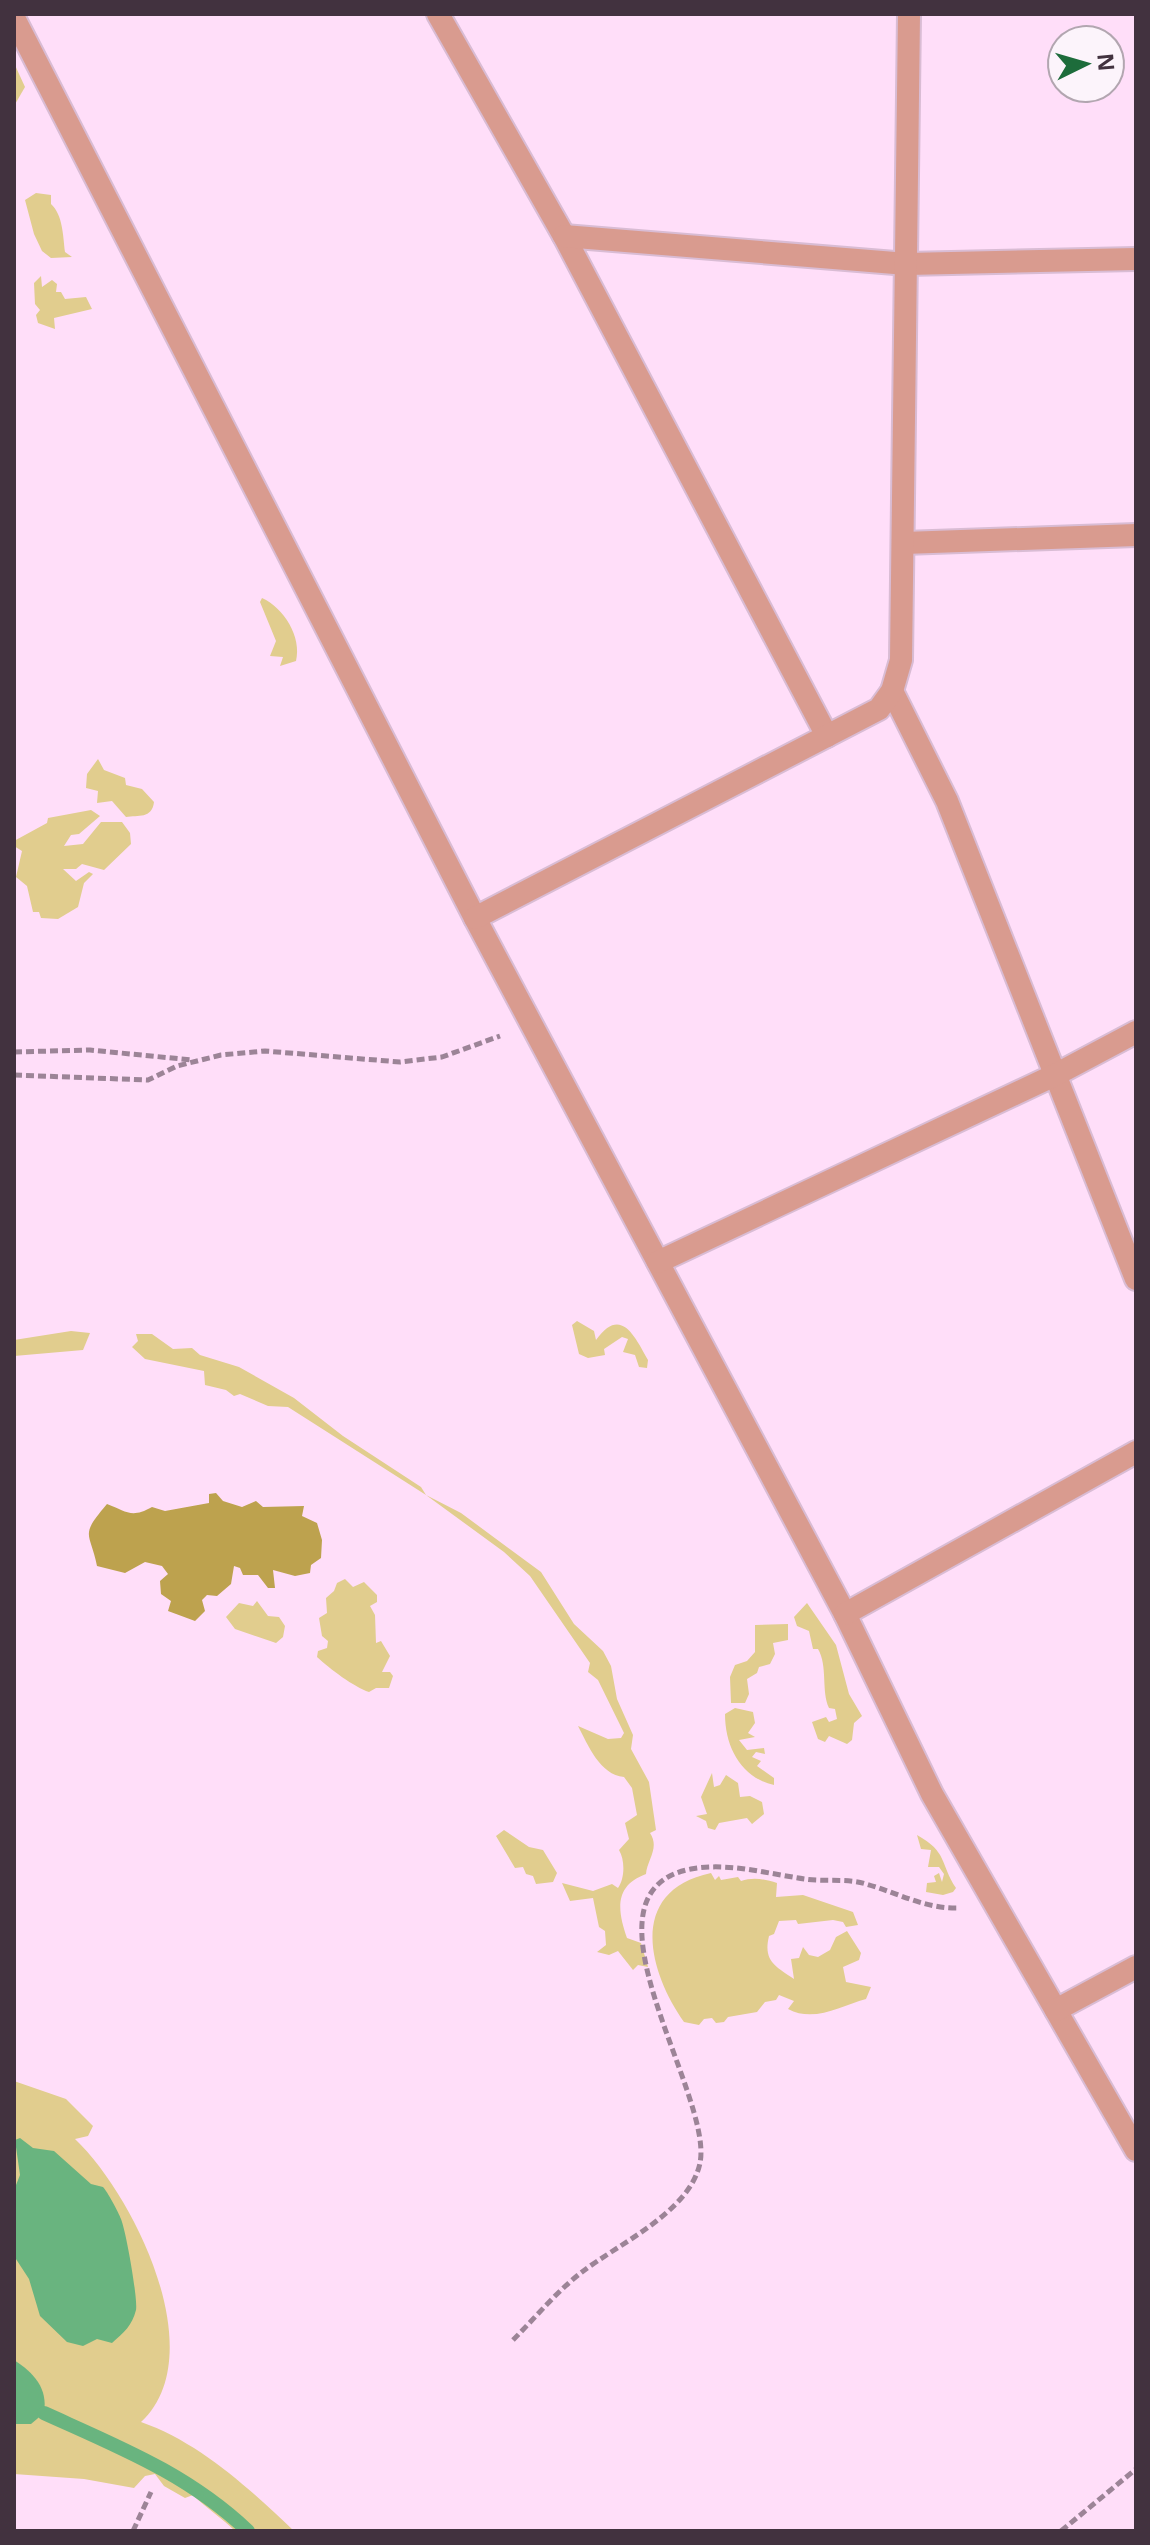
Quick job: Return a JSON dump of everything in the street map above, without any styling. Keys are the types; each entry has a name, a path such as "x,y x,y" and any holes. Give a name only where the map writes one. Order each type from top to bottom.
{"street":[{"path":"438,14 564,236 827,736"},
{"path":"475,918 879,709 892,691 901,660 904,543 909,14"},
{"path":"14,18 475,918 845,1614 932,1794 1136,2150"},
{"path":"564,236 907,264 1136,259"},
{"path":"904,543 1136,535"},
{"path":"892,691 947,801 1136,1279"},
{"path":"658,1262 1057,1074 1136,1032"},
{"path":"845,1614 1136,1452"},
{"path":"1056,2010 1136,1967"}],"path":[{"path":"14,1075 148,1080 198,1061 265,1051 400,1062 442,1057 533,1027"},
{"path":"14,1052 90,1050 198,1061"},
{"path":"513,2340 581,2272 664,2214 692,2183 700,2162 699,2140 641,1943 641,1916 659,1886 675,1874 693,1869 773,1872 805,1879 862,1882 923,1905 954,1908 996,1905"},
{"path":"1061,2531 1136,2469"},
{"path":"133,2531 151,2492"}],"shaded area":[{"path":"14,63 25,87 14,106"},
{"path":"36,193 51,195 51,204 62,226 65,252 72,257 51,258 42,251 25,200"},
{"path":"41,276 42,287 52,280 57,284 56,292 61,292 65,299 86,297 92,309 54,318 55,329 38,323 36,315 40,310 35,304 34,283"},
{"path":"262,598 290,624 296,642 296,661 280,666 283,657 270,656 276,641 260,602"},
{"path":"98,759 104,770 125,778 126,785 142,789 154,802 150,811 144,815 126,817 112,801 97,803 98,791 86,788 87,774"},
{"path":"91,810 100,816 79,834 71,835 64,846 83,844 101,822 122,822 130,833 131,844 104,870 82,864 76,869 63,869 76,881 89,872 93,874 84,883 78,907 58,919 41,918 39,912 33,912 27,886 16,877 22,851 14,846 14,841 47,823 48,818"},
{"path":"577,1321 594,1331 596,1340 613,1325 626,1328 648,1360 647,1368 639,1367 635,1355 623,1352 628,1339 622,1337 604,1349 605,1355 588,1358 579,1354 572,1325"},
{"path":"71,1331 90,1333 83,1350 14,1356 14,1340"},
{"path":"136,1334 152,1334 173,1349 192,1348 200,1355 239,1367 294,1398 343,1436 421,1487 426,1495 288,1407 268,1406 240,1394 234,1396 226,1390 205,1385 204,1371 145,1359 132,1347 138,1341"},
{"path":"216,1493 223,1501 242,1507 256,1501 263,1507 304,1506 302,1516 317,1523 322,1540 321,1558 311,1565 310,1573 295,1576 273,1570 275,1588 268,1588 258,1575 243,1575 240,1568 234,1566 231,1584 217,1596 207,1595 202,1600 205,1611 195,1621 168,1611 171,1601 161,1594 160,1581 168,1574 162,1566 145,1562 125,1573 97,1566 89,1534 107,1504 129,1513 139,1513 152,1507 165,1511 209,1503 209,1494"},
{"path":"426,1495 461,1513 541,1572 574,1624 603,1651 611,1666 617,1699 633,1735 631,1749 649,1782 656,1830 650,1833 654,1844 646,1874 628,1885 620,1909 627,1938 641,1943 648,1967 638,1965 633,1970 618,1951 609,1955 597,1952 606,1945 605,1931 599,1927 593,1898 570,1901 562,1883 593,1891 612,1884 618,1888 620,1884 623,1869 619,1850 629,1839 625,1823 637,1815 632,1788 624,1777 602,1765 578,1726 608,1739 621,1738 624,1733 598,1680 588,1672 590,1663 530,1576 504,1552"},
{"path":"345,1579 353,1587 364,1582 377,1595 377,1602 370,1606 375,1615 376,1643 381,1641 390,1656 382,1672 390,1672 393,1676 389,1688 376,1688 369,1692 363,1690 317,1657 318,1651 327,1648 328,1641 322,1636 319,1618 327,1613 326,1598 337,1583"},
{"path":"257,1601 268,1616 279,1617 285,1626 283,1637 276,1643 235,1629 226,1617 239,1603 253,1606"},
{"path":"807,1603 836,1645 849,1694 862,1716 854,1723 852,1740 847,1744 829,1736 825,1742 818,1739 812,1722 826,1717 829,1722 837,1719 835,1709 829,1708 825,1694 821,1656 818,1649 813,1649 809,1631 797,1626 794,1617"},
{"path":"788,1624 788,1640 773,1643 775,1654 770,1664 759,1667 757,1673 747,1679 749,1694 745,1703 731,1703 730,1677 735,1665 747,1661 755,1652 755,1625"},
{"path":"735,1708 753,1712 755,1723 748,1733 755,1737 739,1740 747,1750 764,1748 765,1754 756,1752 752,1757 761,1761 757,1766 774,1778 774,1785 753,1776 732,1750 725,1714"},
{"path":"712,1773 714,1787 720,1785 726,1775 738,1783 740,1797 750,1796 762,1802 764,1814 752,1824 747,1818 719,1823 715,1830 708,1828 706,1821 696,1816 707,1814 701,1797"},
{"path":"504,1830 529,1847 543,1850 557,1873 553,1882 536,1884 533,1876 526,1874 523,1867 515,1868 496,1836"},
{"path":"917,1835 939,1853 956,1888 953,1892 943,1895 926,1892 927,1883 936,1882 934,1876 939,1873 942,1882 944,1874 939,1867 928,1867 931,1850 921,1849"},
{"path":"711,1873 715,1880 719,1876 721,1880 738,1877 741,1881 754,1879 777,1883 776,1897 803,1895 853,1912 858,1925 846,1927 843,1922 833,1920 798,1924 796,1920 779,1921 774,1934 769,1936 768,1951 772,1962 794,1979 791,1959 799,1958 803,1947 809,1955 818,1957 830,1950 836,1937 847,1931 861,1953 859,1960 843,1967 846,1982 871,1987 866,1999 827,2012 808,2014 788,2009 794,2001 779,1995 776,2000 765,2002 757,2012 728,2017 724,2022 716,2023 712,2018 704,2019 699,2025 684,2022 661,1980 652,1935 656,1915 666,1897 684,1882"},
{"path":"14,2081 66,2099 93,2126 88,2136 75,2139 98,2164 120,2197 141,2235 157,2276 167,2318 169,2357 161,2393 141,2422 183,2442 223,2468 294,2531 235,2531 193,2495 185,2498 164,2486 155,2474 145,2476 134,2488 84,2479 14,2474"},
{"path":"20,2138 33,2148 54,2151 91,2184 103,2187 120,2216 131,2265 136,2310 130,2325 112,2343 97,2339 83,2346 67,2342 40,2316 29,2279 14,2256 14,2190 20,2175 15,2140"},
{"path":"14,2360 38,2382 44,2396 44,2413 31,2424 14,2424"}],"waterway":[{"path":"44,2413 152,2463 201,2493 248,2531"}]}
